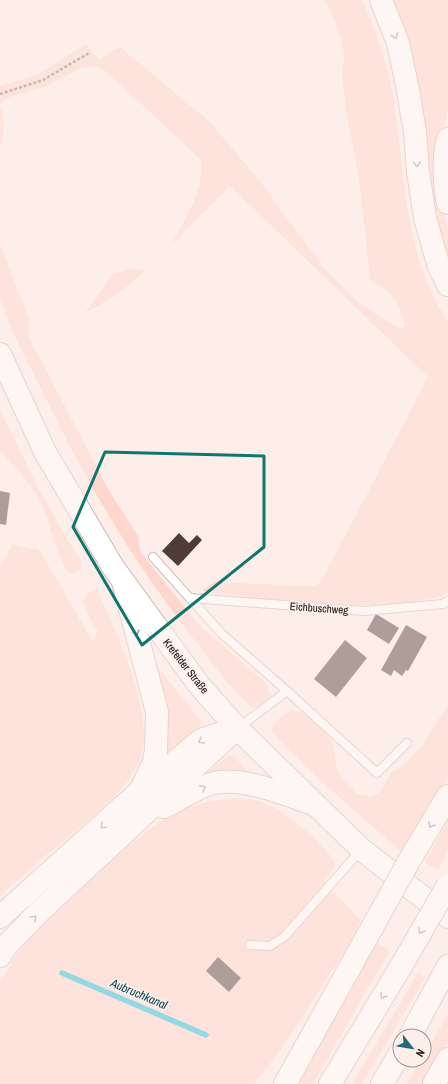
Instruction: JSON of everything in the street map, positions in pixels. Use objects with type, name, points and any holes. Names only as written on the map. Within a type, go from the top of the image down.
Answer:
[{"type":"main road","points":[[381,0],[398,43],[407,85],[415,132],[418,172],[425,218],[439,267],[448,285]]},
{"type":"main road","points":[[448,139],[445,151],[445,189],[448,203]]},
{"type":"main road","name":"Krefelder Straße","points":[[0,354],[45,452],[123,582],[199,685],[238,728],[361,850],[448,917]]},
{"type":"main road","points":[[123,582],[157,712],[158,738],[154,762],[139,792]]},
{"type":"main road","points":[[0,918],[139,792],[201,740],[238,728]]},
{"type":"main road","points":[[0,956],[6,946],[39,912],[238,728]]},
{"type":"main road","points":[[132,826],[175,801],[214,782],[238,783],[264,787],[313,804]]},
{"type":"main road","points":[[285,1084],[366,938],[448,796]]},
{"type":"main road","points":[[330,1084],[448,885]]},
{"type":"main road","points":[[415,1028],[443,987],[448,966]]},
{"type":"main road","points":[[272,1084],[328,1006]]},
{"type":"main road","points":[[434,1084],[448,1059]]},
{"type":"main road","points":[[382,1084],[392,1067]]},
{"type":"lane","points":[[153,557],[222,633],[378,773],[407,743]]},
{"type":"lane","name":"Eichbuschweg","points":[[190,598],[364,611],[420,607],[443,604],[448,601]]},
{"type":"lane","points":[[238,728],[287,691]]},
{"type":"lane","points":[[250,945],[270,946],[285,936],[361,850]]},
{"type":"path","points":[[0,94],[42,80],[90,53]]},
{"type":"highlighted area","points":[[105,452],[264,456],[264,547],[142,645],[73,527]]},
{"type":"shaded area","points":[[325,0],[362,0],[373,26],[393,94],[406,199],[415,244],[429,287],[448,322],[448,590],[442,597],[398,604],[360,605],[258,599],[202,591],[215,582],[314,586],[321,582],[428,377],[230,186],[170,246],[187,215],[197,192],[201,170],[200,159],[106,71],[94,66],[81,68],[46,86],[7,98],[0,105],[0,86],[39,74],[86,44],[99,60],[113,50],[121,48],[209,121],[259,180],[324,268],[360,304],[396,326],[403,328],[405,324],[399,306],[388,292],[370,278],[359,179],[346,111],[342,75],[344,57],[342,42],[335,21]]},
{"type":"shaded area","points":[[388,0],[448,0],[448,110],[439,149],[442,207],[448,227],[448,267]]},
{"type":"shaded area","points":[[0,106],[4,117],[4,132],[0,148]]},
{"type":"shaded area","points":[[0,244],[29,319],[29,337],[107,487],[138,536],[140,551],[197,623],[266,683],[271,696],[265,704],[253,708],[236,692],[213,665],[170,608],[130,550],[93,489],[19,346],[8,321],[0,295]]},
{"type":"shaded area","points":[[134,268],[145,270],[116,294],[85,313],[113,274]]},
{"type":"shaded area","points":[[0,410],[39,490],[81,562],[81,570],[70,574],[65,567],[38,498],[24,477],[0,452]]},
{"type":"shaded area","points":[[12,544],[31,549],[36,548],[40,551],[93,642],[98,631],[89,617],[83,602],[87,593],[97,589],[132,673],[139,697],[143,720],[144,741],[140,759],[134,771],[115,796],[0,896],[0,568]]},
{"type":"shaded area","points":[[155,664],[201,721],[199,729],[168,756],[164,754]]},
{"type":"shaded area","points":[[448,704],[448,776],[405,849],[399,850],[330,789],[271,732],[279,718],[293,710],[314,717],[333,742],[337,769],[344,781],[358,794],[371,797],[379,793],[392,772],[405,764],[421,747]]},
{"type":"shaded area","points":[[228,755],[233,755],[249,773],[206,774]]},
{"type":"shaded area","points":[[234,798],[256,800],[269,805],[290,818],[320,844],[335,861],[334,868],[324,882],[361,920],[349,945],[299,1022],[282,1048],[254,1084],[0,1084],[0,982],[16,955],[32,935],[126,847],[159,822],[184,808],[210,801]]},
{"type":"shaded area","points":[[448,820],[448,852],[438,870],[425,862]]},
{"type":"shaded area","points":[[377,943],[390,950],[313,1084],[296,1084]]},
{"type":"shaded area","points":[[418,973],[425,978],[395,1028],[392,1028],[392,1034],[362,1084],[352,1084]]},
{"type":"shaded area","points":[[448,1014],[448,1042],[423,1084],[407,1084],[416,1068],[432,1068],[432,1041]]},
{"type":"building","points":[[0,491],[10,493],[6,525],[0,524]]},
{"type":"building","points":[[179,533],[189,543],[197,535],[202,540],[178,566],[162,551]]},
{"type":"building","points":[[376,614],[399,628],[389,644],[367,630]]},
{"type":"building","points":[[406,625],[427,637],[408,671],[406,670],[402,676],[394,670],[391,676],[381,670]]},
{"type":"building","points":[[345,640],[367,658],[336,697],[314,679]]},
{"type":"building","points":[[218,957],[241,978],[229,992],[206,971]]},
{"type":"waterway","name":"Aubruchkanal","points":[[62,973],[206,1035]]}]
